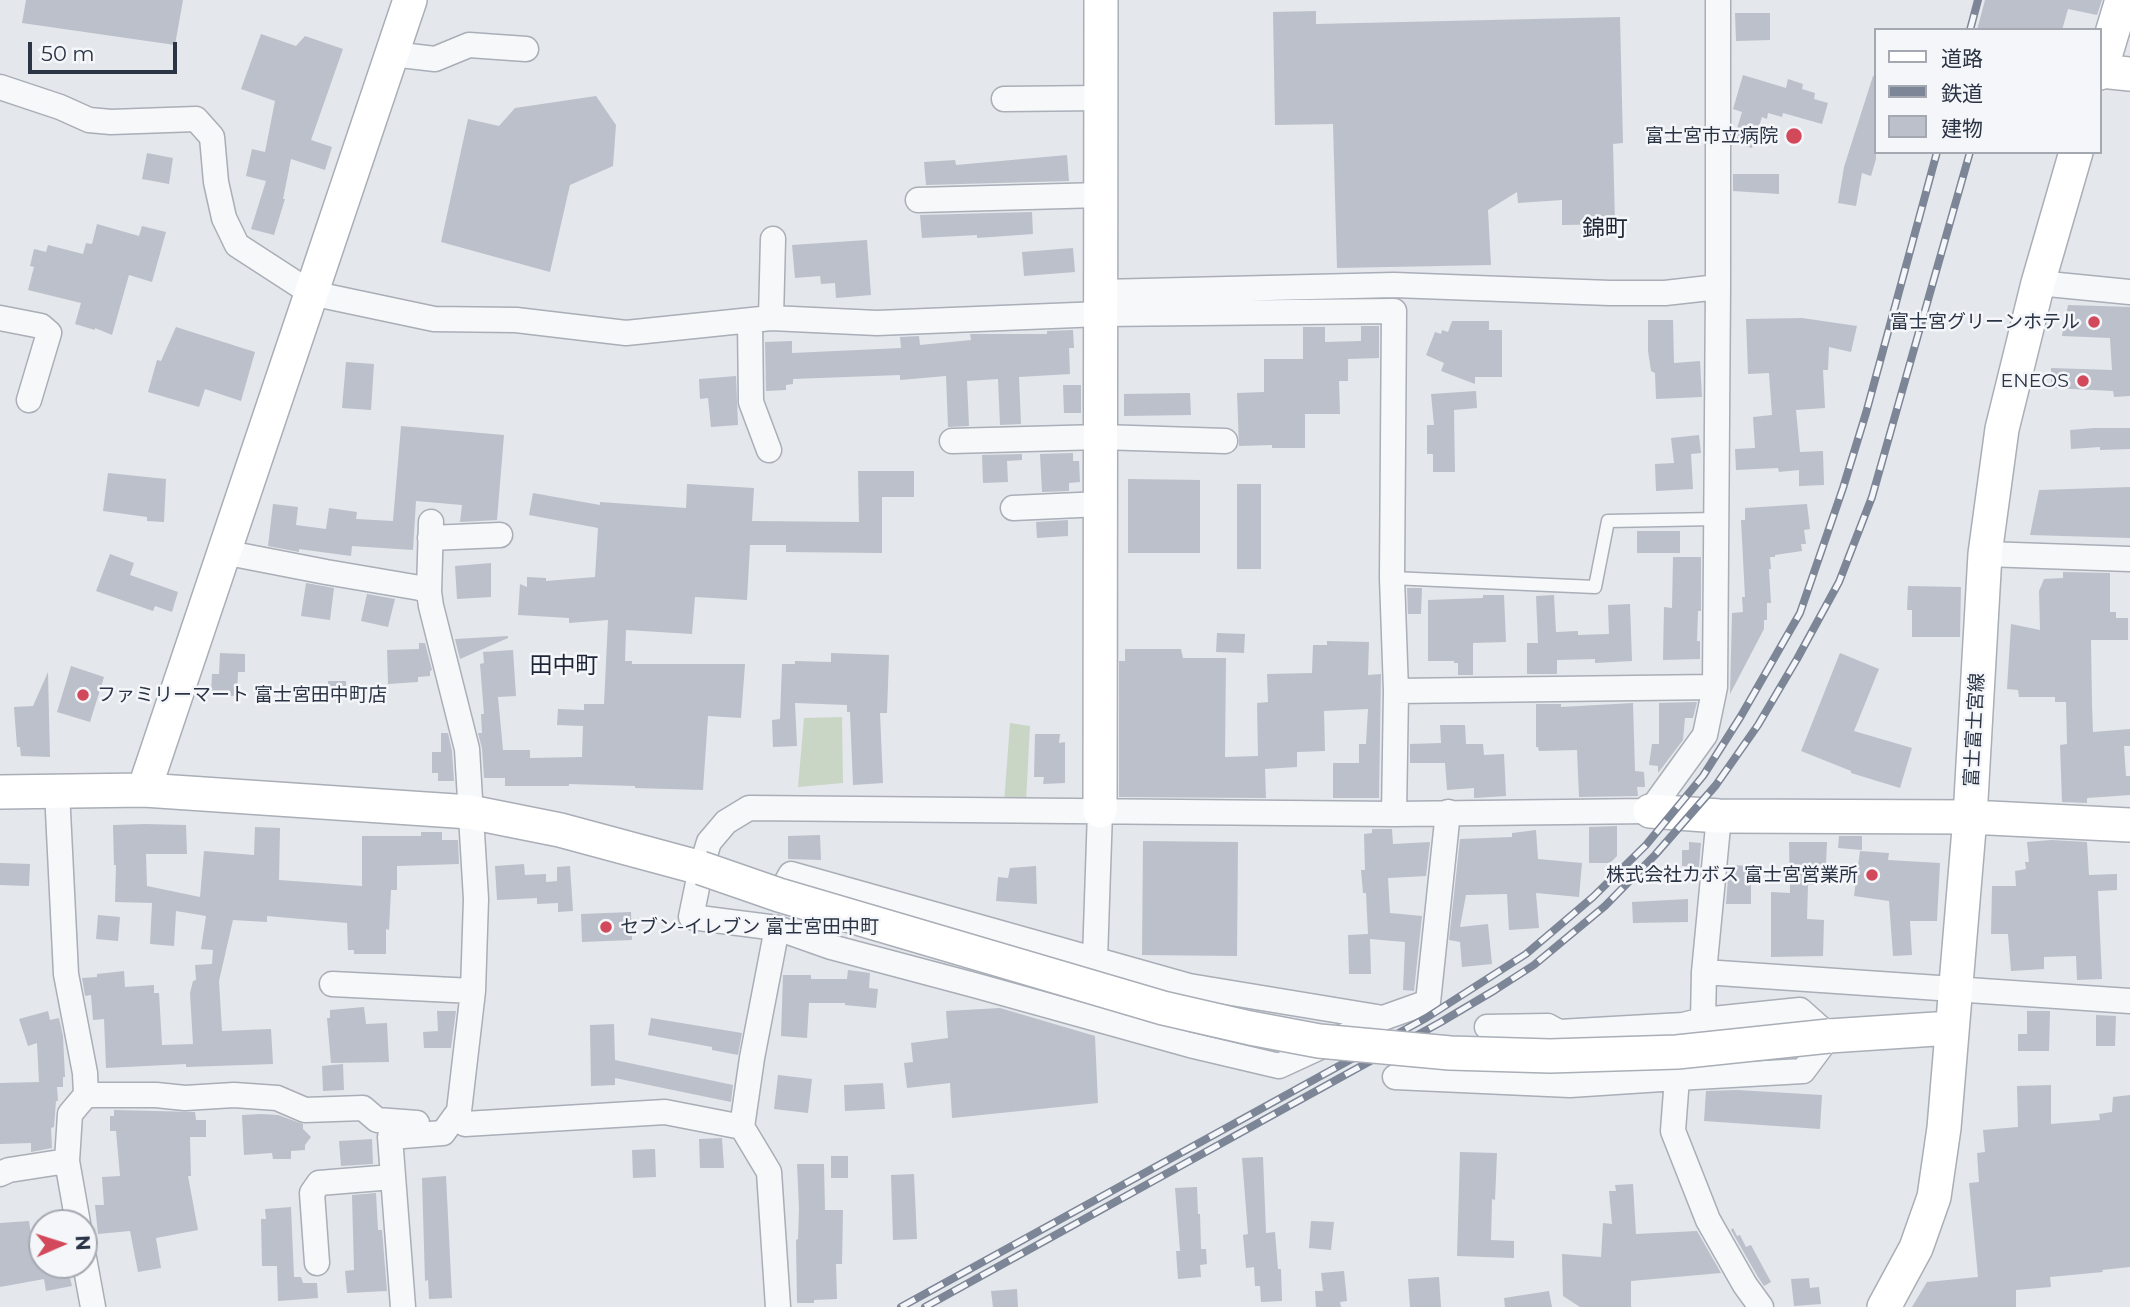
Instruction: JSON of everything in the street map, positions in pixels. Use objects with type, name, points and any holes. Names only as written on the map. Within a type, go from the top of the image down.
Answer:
[{"type":"street","points":[[144,790],[410,0]]},
{"type":"street","points":[[1095,959],[1100,811],[1101,0]]},
{"type":"street","points":[[1650,811],[1705,735],[1714,687],[1718,0]]},
{"type":"street","points":[[2102,65],[2122,0]]},
{"type":"street","points":[[392,54],[435,60],[469,45],[526,49]]},
{"type":"street","points":[[2102,72],[2130,74]]},
{"type":"street","points":[[0,87],[60,107],[89,120],[196,120],[212,137],[216,181],[224,218],[237,245],[311,293],[434,319],[516,320],[626,333],[760,319],[877,323],[1101,303],[1394,285],[1665,293],[1718,287]]},
{"type":"street","points":[[1004,99],[1101,98]]},
{"type":"street","name":"富士富士宮線","points":[[1885,1307],[1916,1248],[1934,1197],[1944,1128],[1970,817],[1985,554],[2002,429],[2038,283],[2076,154]]},
{"type":"street","points":[[918,200],[1101,195]]},
{"type":"street","points":[[769,450],[751,402],[760,319],[773,239]]},
{"type":"street","points":[[2038,283],[2130,292]]},
{"type":"street","points":[[1101,303],[1394,311],[1394,814]]},
{"type":"street","points":[[0,318],[41,326],[49,333],[29,400]]},
{"type":"street","points":[[953,441],[1101,437],[1225,442]]},
{"type":"street","points":[[1013,508],[1101,504]]},
{"type":"street","points":[[403,1307],[390,1137],[443,1133],[459,1111],[473,991],[476,899],[467,749],[431,606],[430,530],[500,535]]},
{"type":"street","points":[[223,552],[420,587],[429,592]]},
{"type":"street","points":[[1985,554],[2130,559]]},
{"type":"street","points":[[1396,691],[1714,687]]},
{"type":"street","points":[[0,792],[144,790],[470,811],[560,830],[701,868],[779,895],[1163,1008],[1318,1041],[1450,1054],[1550,1056],[1676,1052],[1829,1036],[1951,1028]]},
{"type":"street","points":[[57,791],[66,974],[85,1073],[86,1095],[71,1114],[67,1161],[76,1209]]},
{"type":"street","points":[[1448,812],[1428,1002],[1383,1018],[1279,1066],[1190,1045],[831,947],[778,928],[691,917],[709,842],[726,822],[749,808],[1394,814],[1448,812],[1650,811],[1719,816],[1970,817],[2130,825]]},
{"type":"street","points":[[1703,1020],[1704,972],[1719,816]]},
{"type":"street","points":[[779,895],[792,874],[1189,986],[1383,1018]]},
{"type":"street","points":[[778,928],[752,1058],[742,1127],[769,1172],[778,1307]]},
{"type":"street","points":[[1704,972],[2130,1001]]},
{"type":"street","points":[[332,984],[473,991]]},
{"type":"street","points":[[1487,1027],[1548,1026],[1559,1032],[1683,1025],[1703,1020],[1800,1010],[1829,1036]]},
{"type":"street","points":[[1395,1077],[1570,1085],[1803,1071],[1829,1036]]},
{"type":"street","points":[[1677,1078],[1673,1131],[1708,1220],[1745,1285],[1761,1307]]},
{"type":"street","points":[[86,1095],[156,1095],[185,1098],[234,1095],[277,1098],[305,1110],[363,1108],[377,1120],[436,1124]]},
{"type":"street","points":[[465,1124],[665,1112],[742,1127]]},
{"type":"street","points":[[0,1174],[9,1170],[67,1161]]},
{"type":"street","points":[[317,1263],[312,1193],[319,1183],[393,1177]]},
{"type":"street","points":[[88,1279],[93,1307]]},
{"type":"lane","points":[[1392,578],[1595,587],[1608,522],[1716,519]]},
{"type":"green space","points":[[842,717],[843,783],[798,787],[804,718]]},
{"type":"green space","points":[[1010,723],[1030,726],[1026,801],[1004,803]]},
{"type":"building","points":[[26,0],[183,0],[175,45],[22,23]]},
{"type":"building","points":[[1985,0],[2102,0],[2097,15],[2068,9],[2063,28],[1978,28]]},
{"type":"building","points":[[1316,11],[1316,24],[1620,17],[1623,143],[1613,144],[1615,224],[1562,225],[1562,200],[1518,203],[1517,192],[1488,210],[1491,265],[1337,268],[1333,124],[1275,125],[1273,12]]},
{"type":"building","points":[[1735,13],[1770,13],[1770,40],[1736,41]]},
{"type":"building","points":[[261,34],[296,46],[305,36],[343,49],[311,140],[332,147],[325,170],[291,159],[285,199],[274,235],[251,229],[266,181],[246,176],[252,149],[265,152],[275,101],[241,89]]},
{"type":"building","points":[[1743,75],[1786,88],[1788,79],[1803,84],[1802,89],[1815,93],[1814,99],[1828,103],[1822,124],[1783,113],[1782,117],[1768,113],[1767,119],[1762,117],[1752,148],[1733,142],[1742,112],[1733,109]]},
{"type":"building","points":[[1873,76],[1876,159],[1871,176],[1862,173],[1856,206],[1838,203],[1844,167]]},
{"type":"building","points":[[596,96],[616,125],[613,166],[570,185],[550,272],[441,242],[468,119],[499,126],[515,108]]},
{"type":"building","points":[[147,153],[173,158],[169,184],[142,179]]},
{"type":"building","points":[[1067,155],[1069,181],[926,185],[924,162],[955,160],[956,165]]},
{"type":"building","points":[[1733,174],[1779,174],[1779,194],[1733,191]]},
{"type":"building","points":[[1032,212],[1033,234],[922,238],[920,215]]},
{"type":"building","points":[[97,224],[139,236],[142,226],[166,232],[152,282],[129,275],[112,335],[75,324],[81,303],[28,290],[34,267],[30,266],[34,249],[46,252],[48,245],[83,254],[86,243],[92,244]]},
{"type":"building","points":[[867,240],[871,295],[836,298],[835,283],[821,284],[820,276],[795,278],[792,245]]},
{"type":"building","points":[[1073,248],[1075,272],[1024,276],[1022,252]]},
{"type":"building","points":[[2068,305],[2130,307],[2130,396],[2114,397],[2113,391],[2051,388],[2051,368],[2112,370],[2110,338],[2062,336]]},
{"type":"building","points":[[1802,318],[1857,326],[1851,352],[1829,347],[1828,370],[1823,370],[1825,408],[1796,410],[1800,452],[1823,451],[1824,485],[1799,486],[1799,470],[1736,470],[1735,449],[1755,448],[1753,417],[1772,415],[1769,373],[1748,374],[1746,319]]},
{"type":"building","points":[[1648,320],[1673,320],[1674,363],[1700,361],[1702,397],[1656,399],[1655,373],[1651,371],[1648,351]]},
{"type":"building","points":[[1452,321],[1489,321],[1489,330],[1502,330],[1502,377],[1475,377],[1475,384],[1441,371],[1444,363],[1426,355],[1435,332],[1448,332]]},
{"type":"building","points":[[1361,326],[1379,326],[1379,358],[1348,359],[1348,381],[1339,381],[1340,414],[1305,414],[1305,448],[1239,446],[1237,393],[1264,392],[1264,359],[1303,359],[1303,327],[1325,327],[1325,342],[1361,341]]},
{"type":"building","points":[[176,327],[255,352],[241,401],[205,389],[199,407],[148,392],[157,360],[161,361]]},
{"type":"building","points":[[1073,330],[1074,348],[1069,348],[1070,374],[1019,377],[1021,424],[1000,425],[998,379],[967,381],[969,426],[948,427],[946,376],[900,380],[900,375],[793,379],[793,384],[786,385],[786,390],[766,391],[765,342],[792,341],[792,353],[901,348],[900,337],[919,336],[920,345],[971,340],[970,334],[1047,334],[1047,331]]},
{"type":"building","points":[[346,362],[374,364],[371,410],[342,408]]},
{"type":"building","points":[[736,376],[738,425],[711,427],[708,398],[700,399],[699,379]]},
{"type":"building","points":[[1063,385],[1081,385],[1081,413],[1064,413]]},
{"type":"building","points":[[1476,391],[1477,408],[1454,410],[1455,472],[1433,472],[1433,454],[1427,454],[1427,425],[1434,425],[1431,394]]},
{"type":"building","points":[[1190,393],[1191,415],[1124,416],[1124,394]]},
{"type":"building","points":[[401,426],[504,435],[497,520],[460,522],[462,505],[416,501],[413,550],[352,546],[351,556],[299,549],[299,552],[268,546],[273,504],[298,507],[296,525],[326,529],[329,508],[357,512],[356,519],[393,521]]},
{"type":"building","points":[[2130,428],[2130,449],[2071,449],[2070,430]]},
{"type":"building","points":[[1699,435],[1701,453],[1691,454],[1693,489],[1656,491],[1655,464],[1674,463],[1671,438]]},
{"type":"building","points":[[1073,453],[1073,461],[1079,461],[1080,482],[1069,483],[1069,491],[1042,492],[1040,454]]},
{"type":"building","points":[[1022,454],[1022,460],[1007,461],[1008,482],[983,483],[982,455]]},
{"type":"building","points":[[858,471],[914,471],[914,497],[882,497],[882,553],[786,552],[786,545],[750,545],[747,600],[695,597],[692,634],[626,630],[625,661],[632,661],[632,664],[745,664],[741,718],[708,716],[703,790],[569,784],[505,786],[505,778],[484,778],[478,733],[482,733],[481,714],[484,714],[480,664],[484,663],[483,652],[513,650],[516,696],[498,697],[503,750],[530,750],[530,758],[582,757],[583,726],[557,725],[558,709],[584,710],[584,704],[604,704],[608,620],[569,623],[569,618],[518,615],[520,584],[527,587],[527,577],[546,578],[546,581],[595,577],[598,528],[529,515],[533,493],[600,505],[600,502],[686,508],[687,484],[754,488],[752,521],[859,522]]},
{"type":"building","points":[[108,473],[166,479],[164,522],[103,511]]},
{"type":"building","points":[[1128,479],[1200,480],[1200,553],[1128,553]]},
{"type":"building","points":[[1237,484],[1261,484],[1261,569],[1237,569]]},
{"type":"building","points":[[2130,487],[2130,538],[2030,535],[2039,490]]},
{"type":"building","points":[[1807,504],[1810,529],[1804,530],[1806,544],[1801,544],[1802,551],[1770,557],[1771,603],[1767,603],[1767,620],[1764,620],[1764,629],[1730,694],[1732,613],[1743,612],[1742,597],[1745,597],[1741,520],[1745,520],[1745,508]]},
{"type":"building","points":[[1068,520],[1068,536],[1037,538],[1036,522]]},
{"type":"building","points":[[1637,531],[1680,531],[1680,553],[1637,553]]},
{"type":"building","points":[[110,554],[134,563],[130,575],[178,592],[172,612],[155,606],[153,611],[96,591]]},
{"type":"building","points":[[1673,557],[1701,557],[1701,611],[1698,611],[1697,641],[1700,641],[1700,659],[1663,660],[1664,607],[1672,608]]},
{"type":"building","points":[[491,563],[491,597],[457,599],[455,566]]},
{"type":"building","points":[[2063,572],[2110,573],[2110,612],[2116,612],[2116,618],[2128,618],[2128,640],[2091,640],[2093,732],[2130,729],[2130,746],[2124,746],[2126,776],[2130,776],[2130,795],[2087,798],[2087,803],[2062,802],[2060,745],[2067,744],[2066,702],[2055,702],[2055,697],[2019,697],[2018,690],[2007,689],[2011,624],[2040,630],[2039,591],[2044,579],[2063,578]]},
{"type":"building","points":[[306,583],[334,588],[330,620],[301,616]]},
{"type":"building","points":[[1908,586],[1961,587],[1960,637],[1912,637],[1912,610],[1907,610]]},
{"type":"building","points":[[1407,588],[1422,588],[1421,614],[1408,614]]},
{"type":"building","points":[[367,594],[395,599],[388,627],[361,621]]},
{"type":"building","points":[[1483,595],[1504,595],[1506,642],[1473,643],[1473,675],[1458,675],[1458,663],[1454,661],[1428,661],[1428,600],[1483,598]]},
{"type":"building","points":[[1554,595],[1556,632],[1578,631],[1578,635],[1609,634],[1608,605],[1630,604],[1632,661],[1595,663],[1595,659],[1557,660],[1557,674],[1527,674],[1527,643],[1538,643],[1536,596]]},
{"type":"building","points":[[1217,633],[1245,634],[1244,653],[1216,652]]},
{"type":"building","points":[[508,638],[460,659],[455,639]]},
{"type":"building","points":[[1327,641],[1369,642],[1368,675],[1381,674],[1379,798],[1333,798],[1333,763],[1359,763],[1359,744],[1366,744],[1368,709],[1324,711],[1325,751],[1297,752],[1297,767],[1265,769],[1266,798],[1119,797],[1119,661],[1125,661],[1125,649],[1181,649],[1183,658],[1226,658],[1225,757],[1258,756],[1257,703],[1268,702],[1267,674],[1312,673],[1313,645],[1327,645]]},
{"type":"building","points":[[419,643],[425,643],[432,670],[430,676],[418,677],[418,682],[388,684],[387,650],[419,649]]},
{"type":"building","points":[[220,653],[245,654],[245,672],[238,672],[237,696],[211,695],[212,674],[219,674]]},
{"type":"building","points":[[831,653],[889,655],[887,713],[880,713],[883,783],[853,785],[850,712],[847,712],[847,705],[795,703],[797,746],[773,747],[772,720],[780,719],[782,664],[795,664],[795,661],[831,662]]},
{"type":"building","points":[[1840,653],[1879,669],[1854,731],[1912,748],[1900,788],[1851,773],[1801,751]]},
{"type":"building","points":[[71,666],[104,677],[90,722],[57,712]]},
{"type":"building","points":[[48,672],[50,757],[21,756],[20,747],[17,747],[14,707],[33,706]]},
{"type":"building","points":[[328,681],[346,681],[346,697],[328,697]]},
{"type":"building","points":[[1697,702],[1693,718],[1685,718],[1683,740],[1658,773],[1658,766],[1649,765],[1652,744],[1659,744],[1659,703]]},
{"type":"building","points":[[1633,703],[1635,771],[1644,772],[1645,787],[1637,787],[1638,796],[1579,797],[1577,750],[1539,751],[1536,747],[1536,704],[1561,704],[1561,707]]},
{"type":"building","points":[[1440,725],[1465,725],[1466,744],[1483,744],[1484,755],[1504,754],[1506,796],[1474,798],[1474,788],[1447,790],[1445,763],[1410,763],[1410,744],[1441,743]]},
{"type":"building","points":[[441,733],[448,733],[454,781],[438,781],[438,773],[432,773],[432,752],[441,752]]},
{"type":"building","points":[[1035,734],[1060,734],[1059,743],[1065,742],[1065,783],[1043,784],[1044,777],[1034,777]]},
{"type":"building","points":[[113,825],[186,825],[187,854],[146,854],[147,886],[200,897],[204,851],[254,855],[255,827],[280,828],[279,880],[362,886],[362,836],[421,836],[421,832],[442,832],[442,840],[458,840],[459,864],[397,866],[397,890],[391,890],[389,930],[386,929],[386,954],[354,954],[354,950],[348,950],[347,923],[267,916],[267,922],[233,920],[219,981],[222,1031],[271,1029],[273,1064],[106,1068],[104,1019],[93,1020],[91,995],[85,996],[82,978],[124,971],[125,987],[154,985],[154,993],[159,993],[162,1045],[193,1044],[190,993],[193,981],[196,980],[195,965],[212,964],[213,950],[201,949],[206,916],[176,911],[174,946],[150,944],[152,903],[115,902]]},
{"type":"building","points":[[1617,826],[1617,856],[1610,863],[1589,863],[1589,827]]},
{"type":"building","points":[[1372,829],[1392,829],[1393,844],[1430,842],[1426,876],[1388,878],[1390,913],[1422,916],[1414,991],[1403,990],[1405,942],[1370,939],[1371,974],[1349,974],[1348,935],[1368,934],[1366,893],[1363,893],[1361,870],[1365,870],[1364,834],[1372,833]]},
{"type":"building","points":[[1536,830],[1538,859],[1582,863],[1579,897],[1536,893],[1539,928],[1509,930],[1507,894],[1466,895],[1460,927],[1488,924],[1492,964],[1462,967],[1460,942],[1449,940],[1460,839],[1512,837],[1512,833]]},
{"type":"building","points":[[820,835],[821,860],[788,859],[788,836]]},
{"type":"building","points":[[1839,836],[1862,836],[1862,850],[1838,848]]},
{"type":"building","points":[[1143,841],[1238,842],[1237,956],[1142,955]]},
{"type":"building","points":[[1689,842],[1701,843],[1699,867],[1682,866],[1682,850],[1689,850]]},
{"type":"building","points":[[1789,842],[1827,842],[1825,885],[1808,885],[1807,919],[1824,920],[1823,956],[1771,957],[1771,892],[1790,893]]},
{"type":"building","points":[[2027,842],[2087,842],[2089,875],[2117,874],[2117,890],[2098,891],[2102,979],[2077,980],[2076,956],[2044,957],[2044,969],[2011,971],[2008,934],[1991,934],[1992,886],[2016,886],[2015,871],[2026,869],[2025,862],[2029,862]]},
{"type":"building","points":[[1860,851],[1889,853],[1888,860],[1940,863],[1937,921],[1910,921],[1912,955],[1893,956],[1889,901],[1854,896]]},
{"type":"building","points":[[0,863],[30,864],[29,886],[0,885]]},
{"type":"building","points":[[524,864],[525,875],[546,874],[546,882],[557,881],[557,867],[570,866],[573,911],[558,912],[558,903],[537,904],[537,898],[497,900],[495,866]]},
{"type":"building","points":[[1729,865],[1751,866],[1751,904],[1726,904]]},
{"type":"building","points":[[1036,866],[1037,904],[996,901],[998,877],[1008,878],[1010,868]]},
{"type":"building","points":[[1688,899],[1688,922],[1633,923],[1632,902]]},
{"type":"building","points":[[631,912],[632,940],[582,942],[581,914]]},
{"type":"building","points":[[98,915],[120,917],[118,941],[96,939]]},
{"type":"building","points":[[848,970],[870,973],[869,988],[878,989],[876,1008],[845,1003],[809,1003],[807,1038],[781,1036],[783,975],[811,975],[811,979],[847,979]]},
{"type":"building","points":[[364,1007],[366,1024],[387,1023],[389,1062],[331,1063],[327,1018],[330,1018],[330,1010]]},
{"type":"building","points":[[1000,1008],[1095,1036],[1098,1103],[952,1118],[950,1083],[907,1088],[904,1063],[913,1062],[911,1043],[948,1038],[946,1011]]},
{"type":"building","points":[[48,1011],[50,1020],[59,1018],[63,1036],[65,1077],[63,1087],[57,1087],[58,1101],[54,1127],[51,1128],[52,1148],[31,1152],[31,1143],[0,1144],[0,1083],[39,1082],[37,1043],[28,1046],[19,1019]]},
{"type":"building","points":[[437,1011],[456,1011],[451,1048],[424,1048],[423,1032],[438,1031]]},
{"type":"building","points":[[2027,1011],[2050,1011],[2049,1051],[2018,1051],[2018,1034],[2027,1034]]},
{"type":"building","points":[[2096,1015],[2116,1016],[2115,1046],[2096,1046]]},
{"type":"building","points":[[651,1018],[742,1033],[738,1055],[712,1050],[712,1047],[648,1035]]},
{"type":"building","points":[[614,1024],[615,1060],[733,1085],[731,1102],[615,1078],[615,1085],[591,1086],[590,1025]]},
{"type":"building","points":[[343,1064],[344,1090],[323,1091],[322,1066]]},
{"type":"building","points":[[778,1075],[812,1079],[808,1113],[774,1109]]},
{"type":"building","points":[[883,1083],[885,1109],[845,1111],[844,1085]]},
{"type":"building","points":[[2051,1085],[2051,1124],[2100,1120],[2099,1114],[2112,1112],[2113,1097],[2130,1095],[2130,1267],[2050,1277],[2051,1287],[2016,1290],[2016,1307],[1912,1307],[1927,1282],[1978,1277],[1969,1183],[1979,1182],[1977,1153],[1985,1152],[1983,1130],[2018,1127],[2017,1086]]},
{"type":"building","points":[[1706,1091],[1822,1095],[1820,1129],[1704,1121]]},
{"type":"building","points":[[114,1110],[195,1112],[196,1120],[206,1120],[206,1137],[190,1137],[191,1176],[188,1176],[198,1230],[156,1238],[161,1268],[138,1272],[130,1231],[98,1234],[98,1209],[95,1205],[104,1205],[102,1177],[120,1176],[116,1131],[110,1131],[110,1116],[114,1116]]},
{"type":"building","points":[[242,1115],[278,1115],[303,1124],[303,1129],[311,1137],[305,1150],[291,1151],[291,1159],[273,1159],[272,1153],[244,1155]]},
{"type":"building","points":[[722,1138],[724,1168],[700,1168],[699,1139]]},
{"type":"building","points":[[372,1139],[373,1164],[341,1166],[339,1141]]},
{"type":"building","points":[[655,1149],[656,1177],[633,1178],[632,1150]]},
{"type":"building","points":[[1460,1152],[1497,1153],[1491,1240],[1514,1241],[1514,1258],[1457,1256]]},
{"type":"building","points":[[831,1156],[848,1156],[848,1178],[831,1178]]},
{"type":"building","points":[[1263,1157],[1266,1233],[1275,1232],[1278,1269],[1281,1269],[1282,1301],[1261,1302],[1260,1286],[1255,1286],[1254,1267],[1246,1268],[1243,1235],[1248,1234],[1242,1158]]},
{"type":"building","points":[[797,1164],[824,1164],[825,1210],[843,1210],[842,1264],[836,1264],[837,1299],[797,1303]]},
{"type":"building","points":[[914,1174],[917,1239],[893,1240],[891,1175]]},
{"type":"building","points":[[446,1176],[452,1298],[429,1299],[428,1280],[425,1281],[422,1178]]},
{"type":"building","points":[[1633,1184],[1636,1234],[1697,1231],[1721,1273],[1631,1281],[1631,1307],[1580,1307],[1563,1296],[1562,1254],[1601,1257],[1603,1223],[1612,1224],[1609,1191],[1616,1191],[1615,1185]]},
{"type":"building","points":[[1197,1187],[1201,1249],[1206,1249],[1207,1264],[1200,1265],[1201,1277],[1178,1279],[1176,1251],[1180,1251],[1175,1188]]},
{"type":"building","points":[[376,1193],[378,1230],[382,1230],[387,1291],[347,1293],[345,1271],[354,1270],[352,1195]]},
{"type":"building","points":[[291,1207],[294,1277],[301,1277],[303,1283],[317,1283],[318,1298],[278,1301],[277,1266],[262,1266],[261,1219],[266,1219],[265,1209]]},
{"type":"building","points":[[28,1221],[28,1279],[44,1279],[0,1287],[0,1223]]},
{"type":"building","points":[[1311,1221],[1334,1222],[1331,1250],[1309,1248]]},
{"type":"building","points":[[1733,1228],[1746,1247],[1751,1245],[1771,1282],[1764,1286],[1731,1230]]},
{"type":"building","points":[[1344,1271],[1347,1301],[1340,1302],[1341,1307],[1316,1307],[1315,1291],[1323,1291],[1321,1273]]},
{"type":"building","points":[[1439,1277],[1441,1307],[1410,1307],[1408,1279]]},
{"type":"building","points":[[1809,1278],[1810,1288],[1819,1287],[1821,1304],[1794,1306],[1791,1279]]},
{"type":"building","points":[[44,1279],[70,1279],[72,1286],[46,1291]]},
{"type":"building","points":[[1017,1289],[1018,1307],[993,1307],[991,1291]]},
{"type":"building","points":[[1549,1291],[1552,1307],[1505,1307],[1504,1298]]},
{"type":"railway","points":[[1971,28],[1978,0]]},
{"type":"railway","points":[[901,1307],[1426,1018],[1526,954],[1593,897],[1646,845],[1703,776],[1800,613],[1866,413],[1936,154]]},
{"type":"railway","points":[[925,1307],[1495,990],[1534,965],[1605,906],[1655,855],[1716,785],[1758,725],[1839,582],[1872,497],[1969,154]]},
{"type":"place","name":"富士宮市立病院","points":[[1794,136]]},
{"type":"place","name":"富士宮グリーンホテル","points":[[2094,322]]},
{"type":"place","name":"ENEOS","points":[[2083,381]]},
{"type":"place","name":"ファミリーマート 富士宮田中町店","points":[[83,695]]},
{"type":"place","name":"株式会社カボス 富士宮営業所","points":[[1872,875]]},
{"type":"place","name":"セブン-イレブン 富士宮田中町","points":[[606,927]]},
{"type":"district","name":"錦町","points":[[1605,229]]},
{"type":"district","name":"田中町","points":[[564,666]]}]
